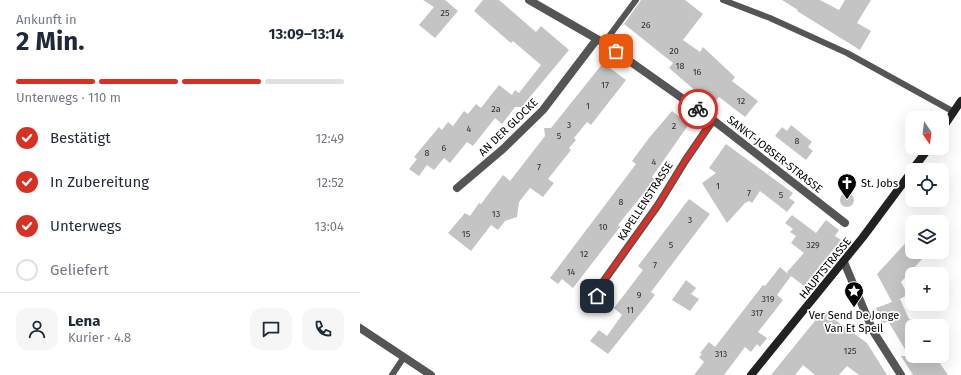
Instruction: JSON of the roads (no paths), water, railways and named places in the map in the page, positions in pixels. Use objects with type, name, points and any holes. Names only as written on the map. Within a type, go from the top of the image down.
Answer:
[{"type":"main road","points":[[949,119],[961,101]]},
{"type":"main road","name":"HAUPTSTRASSE","points":[[917,163],[924,155]]},
{"type":"main road","name":"HAUPTSTRASSE","points":[[751,375],[844,262],[905,179]]},
{"type":"street","name":"SANKT-JOBSER-STRASSE","points":[[529,0],[600,41],[713,120],[845,222]]},
{"type":"street","name":"AN DER GLOCKE","points":[[457,188],[504,149],[543,110],[600,41]]},
{"type":"street","name":"KAPELLENSTRASSE","points":[[597,296],[603,282],[658,205],[685,161],[713,120]]},
{"type":"street","points":[[844,262],[873,331],[901,375]]},
{"type":"street","points":[[360,328],[431,375]]},
{"type":"lane","points":[[600,41],[636,0]]},
{"type":"lane","points":[[723,0],[770,18],[847,53],[954,112]]},
{"type":"lane","points":[[392,375],[404,357]]},
{"type":"place","name":"St. Jobs","points":[[847,200]]},
{"type":"place","name":"Ver Send De Jonge Van Et Speil","points":[[854,308]]}]
